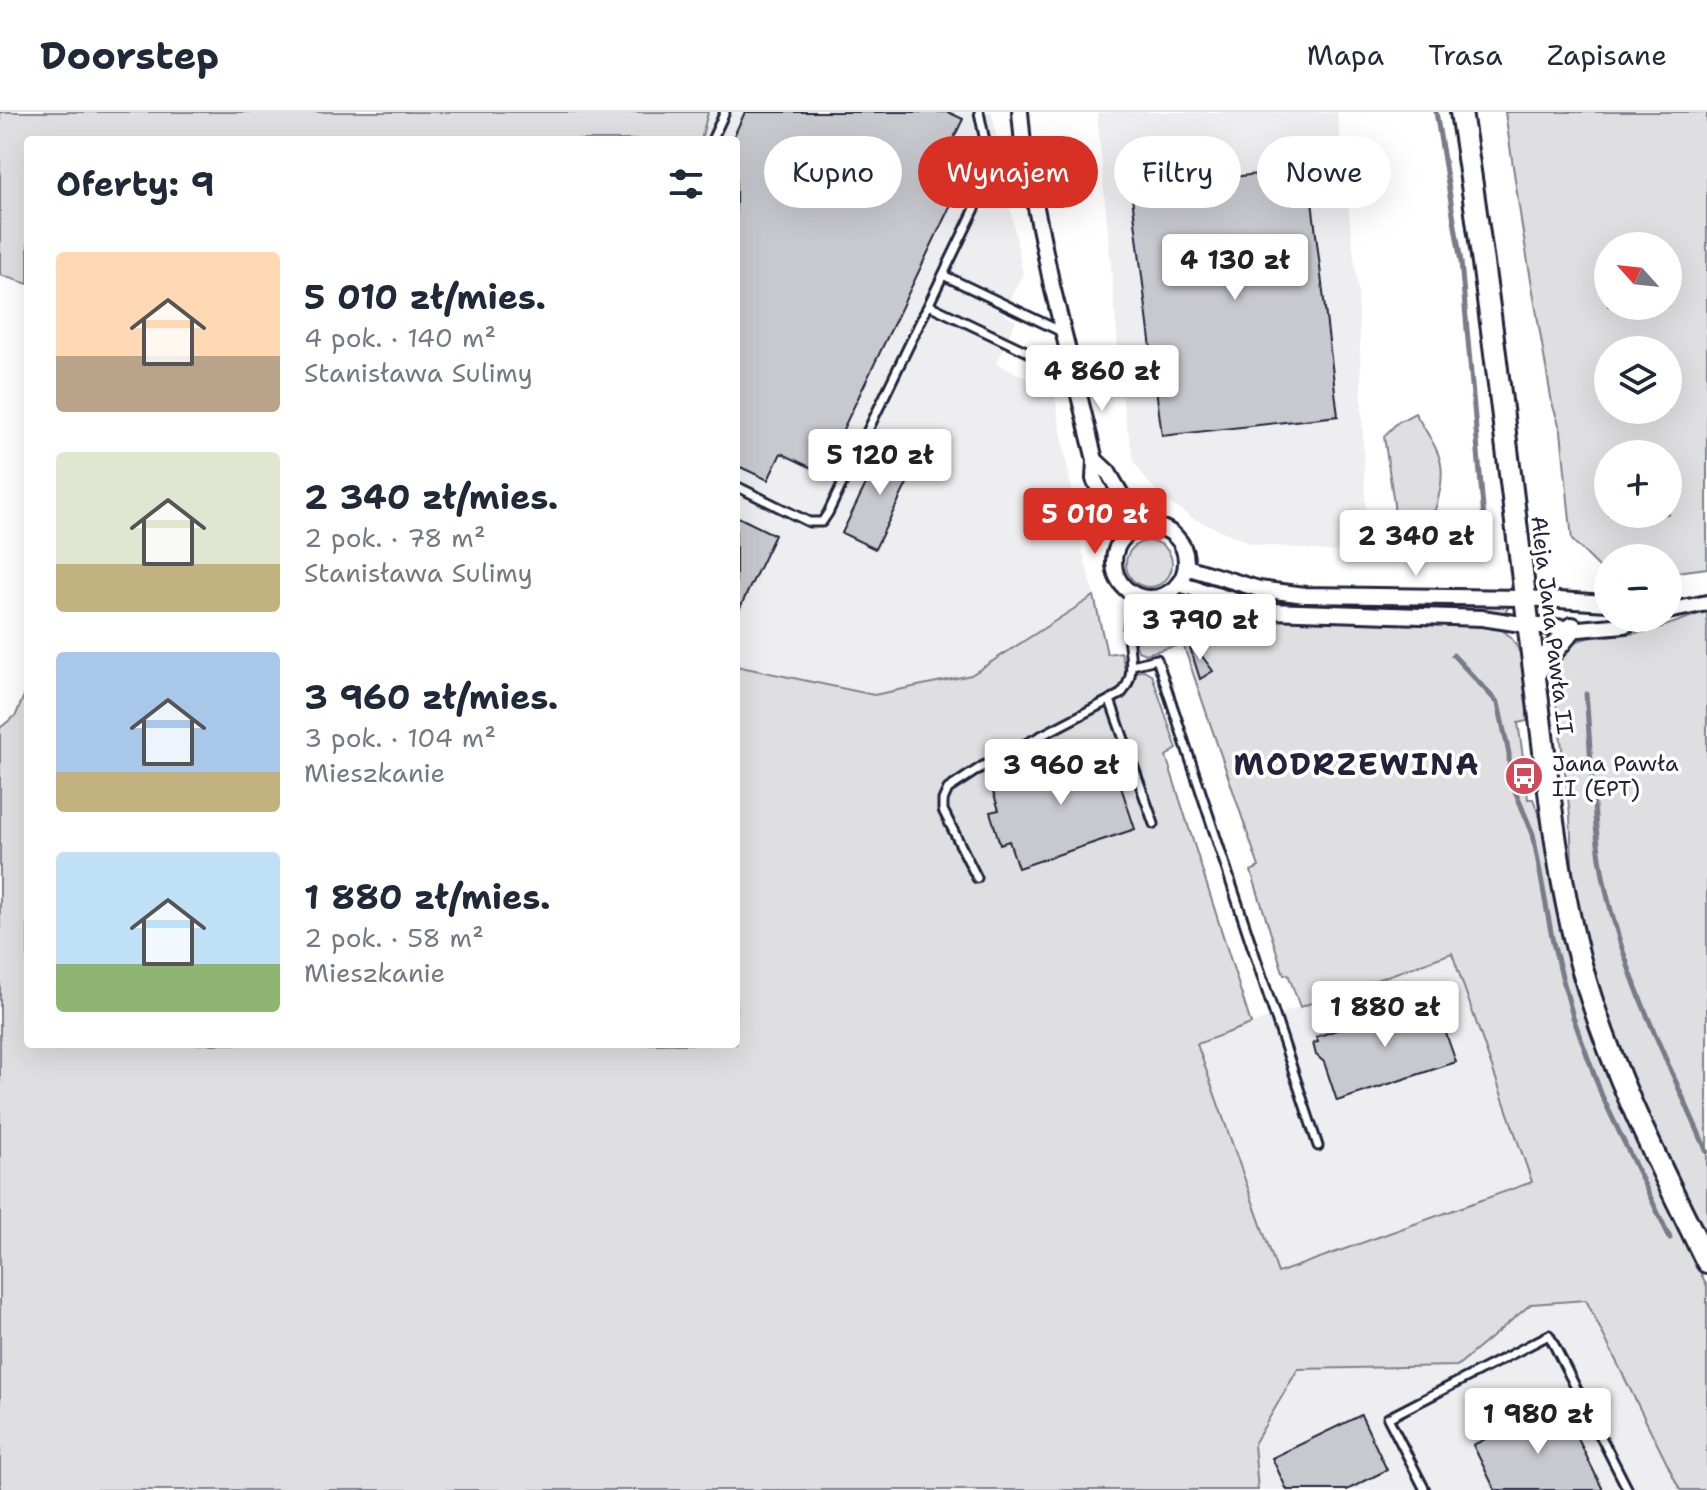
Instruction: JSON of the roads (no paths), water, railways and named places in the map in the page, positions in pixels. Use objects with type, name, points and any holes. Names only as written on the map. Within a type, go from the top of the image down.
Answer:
[{"type":"street","points":[[1020,112],[1023,136]]},
{"type":"street","name":"Aleja Jana Pawła II","points":[[1461,112],[1563,883],[1582,968],[1621,1083],[1707,1262]]},
{"type":"street","points":[[1036,208],[1095,460],[1094,479],[1122,538]]},
{"type":"street","points":[[1095,460],[1108,472],[1140,527]]},
{"type":"street","points":[[1140,527],[1164,529],[1181,544],[1186,567],[1179,584],[1159,598],[1135,596],[1124,589],[1116,577],[1113,564],[1115,550],[1122,538],[1140,527]]},
{"type":"street","points":[[1186,567],[1259,589],[1305,595],[1525,598],[1594,602]]},
{"type":"street","points":[[1179,584],[1269,611],[1482,618],[1528,625],[1594,627]]},
{"type":"street","points":[[1682,608],[1707,603]]},
{"type":"street","points":[[1535,672],[1572,628]]},
{"type":"lane","points":[[714,136],[725,112]]},
{"type":"lane","points":[[979,112],[984,136]]},
{"type":"lane","points":[[740,488],[809,522],[822,522],[975,208]]},
{"type":"lane","points":[[943,275],[1064,333]]},
{"type":"lane","points":[[929,305],[1073,376],[1142,366]]},
{"type":"lane","points":[[977,878],[943,810],[948,789],[983,766],[1121,694],[1129,685],[1132,665],[1128,633],[1135,596]]},
{"type":"lane","points":[[1132,665],[1157,659],[1318,1146]]},
{"type":"lane","points":[[1110,700],[1154,824]]},
{"type":"lane","points":[[1425,1490],[1388,1418],[1549,1335],[1628,1490]]},
{"type":"waterway","points":[[1402,543],[1470,543],[1484,519],[1461,262],[1436,112]]},
{"type":"waterway","points":[[1453,655],[1498,703],[1509,754],[1510,779],[1533,834],[1553,943],[1573,1017],[1602,1096],[1670,1238]]},
{"type":"waterway","points":[[1586,694],[1595,820],[1607,895],[1638,994],[1707,1152]]},
{"type":"place","name":"Jana Pawła II (EPT)","points":[[1524,776]]},
{"type":"district","name":"MODRZEWINA","points":[[1357,764]]}]
